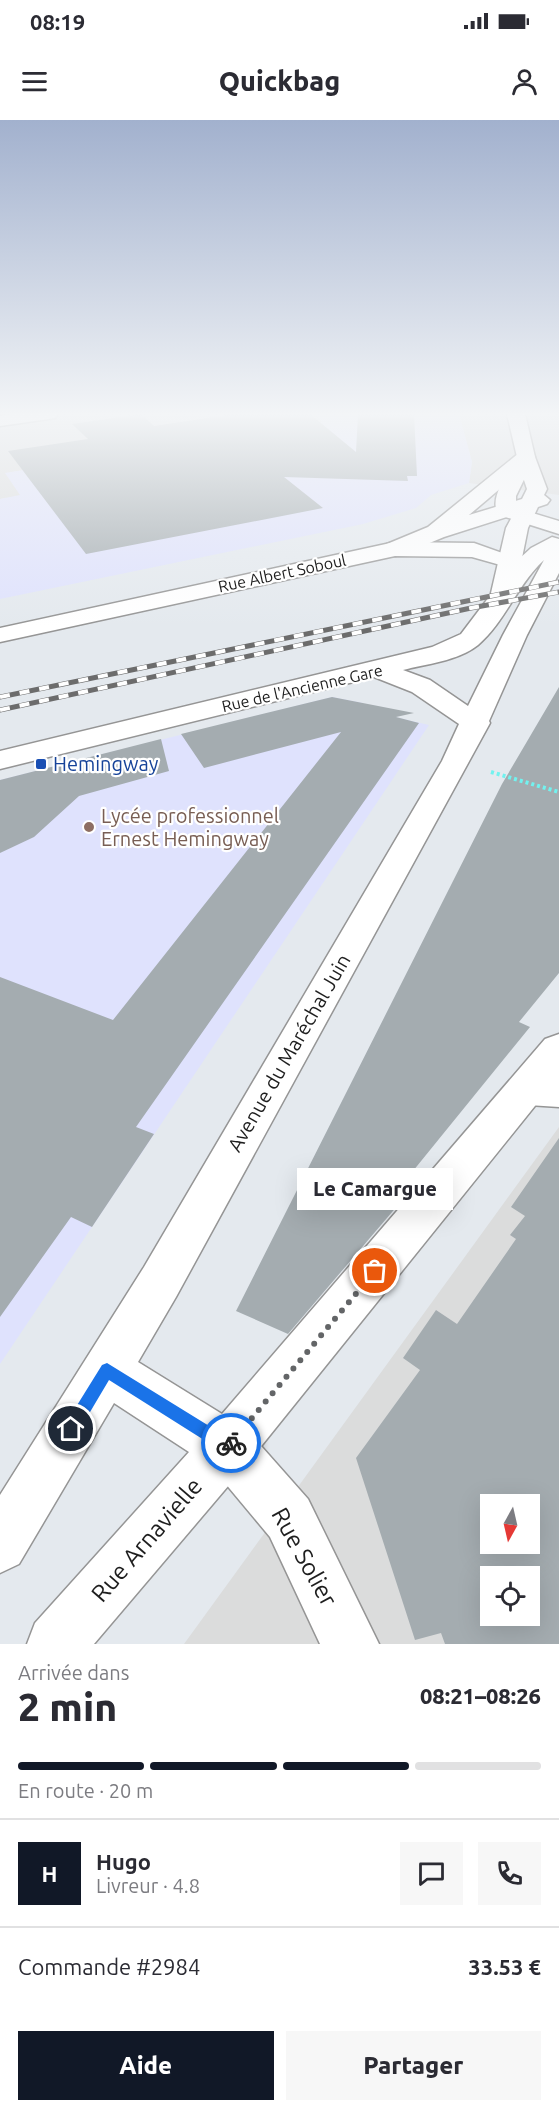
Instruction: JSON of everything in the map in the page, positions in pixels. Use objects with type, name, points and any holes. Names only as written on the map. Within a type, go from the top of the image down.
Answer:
[{"type":"street","points":[[436,532],[492,485]]},
{"type":"street","points":[[503,592],[519,511],[537,489],[536,485]]},
{"type":"street","name":"Rue Albert Soboul","points":[[0,635],[394,549],[436,532],[519,511],[559,495]]},
{"type":"street","points":[[519,511],[559,528]]},
{"type":"street","name":"Rue de l'Ancienne Gare","points":[[0,760],[379,670],[441,653],[469,640],[490,615],[503,592],[542,549],[559,541]]},
{"type":"street","points":[[394,549],[474,550],[510,562]]},
{"type":"street","name":"Avenue du Maréchal Juin","points":[[0,1545],[160,1282],[456,761],[476,723],[515,635],[559,552]]},
{"type":"street","points":[[379,670],[421,686],[476,723]]},
{"type":"street","name":"Rue Arnavielle","points":[[56,1644],[543,1090],[559,1049]]},
{"type":"street","name":"Rue Solier","points":[[107,1370],[228,1447],[289,1518],[350,1644]]},
{"type":"path","points":[[456,761],[559,792]]},
{"type":"shaded area","points":[[0,485],[14,485],[21,496],[0,499]]},
{"type":"shaded area","points":[[13,485],[462,485],[431,495],[416,508],[363,524],[0,599],[0,499],[20,495]]},
{"type":"shaded area","points":[[485,485],[559,485],[559,495]]},
{"type":"shaded area","points":[[332,697],[363,703],[361,709],[429,725],[0,1364],[0,780]]},
{"type":"shaded area","points":[[559,1127],[559,1644],[184,1644]]},
{"type":"building","points":[[34,485],[294,485],[323,508],[86,554]]},
{"type":"building","points":[[559,687],[559,973],[519,1022],[530,1027],[400,1187],[410,1191],[288,1334],[236,1311],[502,784]]},
{"type":"building","points":[[332,697],[414,713],[396,717],[419,723],[136,1127],[154,1134],[92,1227],[71,1217],[0,1317],[0,977],[113,1020],[341,732],[204,768],[181,734]]},
{"type":"building","points":[[161,739],[169,771],[79,796],[34,837],[0,853],[0,780]]},
{"type":"building","points":[[559,1138],[559,1644],[445,1644],[441,1633],[415,1640],[356,1458],[420,1370],[403,1358],[436,1310],[457,1324],[516,1239],[510,1235],[525,1216],[511,1207]]},
{"type":"railway","points":[[0,697],[559,582]]},
{"type":"railway","points":[[0,710],[471,608],[559,592]]},
{"type":"way so far","points":[[231,1443],[375,1271]]},
{"type":"place","name":"Hemingway","points":[[41,764]]},
{"type":"place","name":"Lycée professionnel Ernest Hemingway","points":[[89,827]]},
{"type":"place","name":"Le Camargue","points":[[375,1271]]},
{"type":"route","points":[[71,1429],[107,1370],[228,1447],[231,1443]]}]
